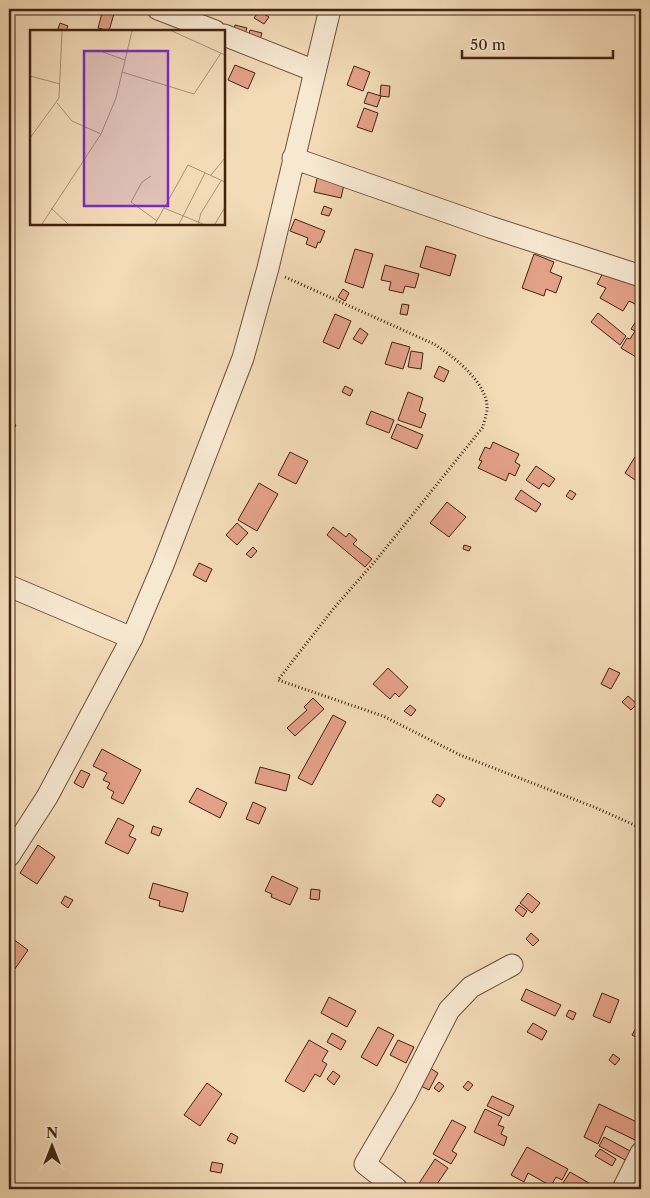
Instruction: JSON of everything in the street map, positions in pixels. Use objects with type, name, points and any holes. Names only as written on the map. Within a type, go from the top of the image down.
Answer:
[{"type":"street","points":[[158,9],[212,30]]},
{"type":"street","points":[[9,856],[47,797],[132,638],[163,565],[243,358],[268,268],[330,9]]},
{"type":"street","points":[[225,35],[315,71]]},
{"type":"street","points":[[293,158],[490,227],[641,276]]},
{"type":"street","points":[[9,586],[132,638]]},
{"type":"street","points":[[397,1189],[365,1164],[405,1096],[449,1010],[471,987],[512,965]]},
{"type":"street","points":[[623,1189],[641,1153]]},
{"type":"path","points":[[268,268],[434,344],[453,356],[477,383],[484,394],[487,409],[483,427],[377,559],[334,608],[278,680],[383,716],[460,755],[594,807],[641,828]]},
{"type":"building","points":[[103,9],[115,10],[109,30],[98,28]]},
{"type":"building","points":[[259,11],[269,17],[264,24],[254,18]]},
{"type":"building","points":[[60,23],[68,26],[66,30],[58,29]]},
{"type":"building","points":[[235,25],[247,28],[244,37],[233,34]]},
{"type":"building","points":[[250,30],[262,33],[259,43],[247,40]]},
{"type":"building","points":[[235,65],[255,73],[248,89],[228,80]]},
{"type":"building","points":[[354,66],[370,72],[363,91],[347,85]]},
{"type":"building","points":[[381,85],[390,86],[389,97],[380,96]]},
{"type":"building","points":[[368,92],[381,96],[377,107],[364,103]]},
{"type":"building","points":[[364,108],[378,113],[372,132],[357,127]]},
{"type":"building","points":[[318,174],[345,180],[341,198],[314,192]]},
{"type":"building","points":[[324,206],[332,209],[329,216],[321,214]]},
{"type":"building","points":[[295,219],[325,231],[316,248],[306,244],[308,238],[290,231]]},
{"type":"building","points":[[426,246],[456,255],[450,276],[420,267]]},
{"type":"building","points":[[355,249],[373,254],[363,288],[345,282]]},
{"type":"building","points":[[534,254],[554,262],[550,272],[562,277],[556,293],[546,289],[544,296],[522,288]]},
{"type":"building","points":[[385,265],[419,274],[415,288],[405,286],[403,293],[389,290],[391,282],[381,280]]},
{"type":"building","points":[[604,271],[641,285],[641,299],[637,305],[629,301],[623,311],[600,298],[606,288],[597,284]]},
{"type":"building","points":[[343,289],[349,293],[345,301],[338,297]]},
{"type":"building","points":[[402,304],[409,305],[407,315],[400,314]]},
{"type":"building","points":[[598,313],[626,336],[620,345],[591,322]]},
{"type":"building","points":[[335,314],[351,321],[339,349],[323,342]]},
{"type":"building","points":[[640,315],[641,360],[621,348],[627,338],[630,339],[635,331],[631,329]]},
{"type":"building","points":[[360,328],[368,334],[362,344],[353,339]]},
{"type":"building","points":[[392,342],[410,347],[403,369],[385,364]]},
{"type":"building","points":[[411,351],[423,353],[421,369],[408,367]]},
{"type":"building","points":[[439,366],[449,371],[444,382],[434,377]]},
{"type":"building","points":[[345,386],[353,390],[350,396],[342,392]]},
{"type":"building","points":[[408,392],[423,398],[419,411],[426,414],[421,428],[398,420]]},
{"type":"building","points":[[371,411],[394,420],[389,433],[366,424]]},
{"type":"building","points":[[9,422],[16,425],[11,434],[9,433]]},
{"type":"building","points":[[397,424],[423,435],[417,449],[391,438]]},
{"type":"building","points":[[493,442],[519,454],[515,462],[520,465],[515,476],[509,473],[506,481],[478,468],[482,461],[479,460],[485,447],[490,449]]},
{"type":"building","points":[[290,452],[308,461],[296,484],[278,475]]},
{"type":"building","points":[[635,457],[641,461],[641,477],[638,482],[625,473]]},
{"type":"building","points":[[536,466],[555,479],[549,487],[543,483],[539,489],[526,480]]},
{"type":"building","points":[[259,483],[278,494],[257,531],[238,520]]},
{"type":"building","points":[[521,490],[541,504],[536,512],[515,499]]},
{"type":"building","points":[[570,490],[576,494],[572,500],[566,496]]},
{"type":"building","points":[[447,502],[466,517],[449,537],[430,523]]},
{"type":"building","points":[[237,523],[248,533],[237,545],[226,535]]},
{"type":"building","points":[[333,527],[346,537],[349,533],[357,540],[353,544],[372,559],[365,567],[327,535]]},
{"type":"building","points":[[464,545],[471,547],[469,551],[463,549]]},
{"type":"building","points":[[253,547],[257,551],[251,558],[246,554]]},
{"type":"building","points":[[199,563],[212,569],[206,582],[193,575]]},
{"type":"building","points":[[388,668],[408,687],[399,697],[395,693],[390,699],[373,684]]},
{"type":"building","points":[[609,668],[620,673],[611,689],[601,684]]},
{"type":"building","points":[[628,696],[637,704],[631,710],[622,702]]},
{"type":"building","points":[[313,698],[324,709],[295,736],[287,728],[307,710],[304,707]]},
{"type":"building","points":[[410,705],[416,710],[411,716],[404,711]]},
{"type":"building","points":[[333,715],[346,722],[312,785],[298,778]]},
{"type":"building","points":[[102,749],[141,770],[123,804],[111,798],[114,792],[107,788],[110,783],[103,780],[107,773],[93,766]]},
{"type":"building","points":[[260,767],[290,775],[286,791],[255,783]]},
{"type":"building","points":[[81,770],[90,774],[83,788],[74,783]]},
{"type":"building","points":[[197,788],[227,803],[220,818],[189,802]]},
{"type":"building","points":[[437,794],[445,799],[440,807],[432,802]]},
{"type":"building","points":[[253,802],[266,808],[259,824],[246,819]]},
{"type":"building","points":[[118,818],[134,826],[129,836],[136,839],[128,854],[105,843]]},
{"type":"building","points":[[153,826],[162,829],[159,836],[151,833]]},
{"type":"building","points":[[38,845],[55,857],[37,884],[20,873]]},
{"type":"building","points":[[272,876],[298,888],[290,905],[271,897],[272,894],[265,891]]},
{"type":"building","points":[[153,883],[188,893],[183,912],[159,906],[160,901],[149,898]]},
{"type":"building","points":[[311,889],[320,890],[319,900],[310,899]]},
{"type":"building","points":[[528,893],[540,903],[532,913],[520,903]]},
{"type":"building","points":[[65,896],[73,900],[68,908],[61,903]]},
{"type":"building","points":[[519,905],[527,911],[523,917],[515,910]]},
{"type":"building","points":[[531,933],[539,940],[533,946],[526,939]]},
{"type":"building","points":[[13,939],[28,950],[10,976],[9,945]]},
{"type":"building","points":[[526,989],[561,1005],[555,1016],[521,1000]]},
{"type":"building","points":[[602,993],[619,1000],[610,1023],[593,1016]]},
{"type":"building","points":[[329,997],[356,1011],[347,1027],[321,1013]]},
{"type":"building","points":[[569,1010],[576,1013],[573,1020],[566,1016]]},
{"type":"building","points":[[641,1019],[641,1040],[632,1035]]},
{"type":"building","points":[[533,1023],[547,1031],[542,1040],[527,1032]]},
{"type":"building","points":[[378,1027],[394,1035],[377,1066],[361,1057]]},
{"type":"building","points":[[332,1033],[346,1041],[341,1050],[327,1042]]},
{"type":"building","points":[[309,1040],[328,1051],[322,1061],[327,1064],[320,1077],[315,1074],[304,1092],[285,1081]]},
{"type":"building","points":[[398,1040],[414,1047],[406,1063],[390,1055]]},
{"type":"building","points":[[613,1054],[620,1059],[615,1065],[609,1060]]},
{"type":"building","points":[[425,1065],[438,1073],[429,1090],[415,1083]]},
{"type":"building","points":[[333,1071],[340,1076],[334,1085],[327,1079]]},
{"type":"building","points":[[468,1081],[473,1085],[468,1091],[463,1087]]},
{"type":"building","points":[[439,1082],[444,1086],[439,1092],[434,1088]]},
{"type":"building","points":[[207,1083],[222,1094],[200,1126],[184,1115]]},
{"type":"building","points":[[492,1096],[514,1106],[509,1116],[487,1106]]},
{"type":"building","points":[[599,1104],[641,1124],[635,1140],[606,1126],[598,1144],[584,1137]]},
{"type":"building","points":[[485,1109],[502,1117],[498,1125],[504,1127],[501,1134],[507,1137],[504,1146],[474,1132]]},
{"type":"building","points":[[452,1120],[466,1127],[452,1151],[457,1154],[451,1164],[433,1154]]},
{"type":"building","points":[[231,1133],[238,1137],[235,1144],[227,1140]]},
{"type":"building","points":[[604,1137],[634,1153],[629,1162],[599,1146]]},
{"type":"building","points":[[527,1147],[568,1169],[562,1180],[556,1177],[551,1186],[528,1173],[524,1182],[511,1175]]},
{"type":"building","points":[[600,1149],[616,1159],[612,1166],[595,1156]]},
{"type":"building","points":[[435,1159],[448,1168],[437,1184],[441,1187],[439,1189],[424,1189],[418,1185]]},
{"type":"building","points":[[212,1162],[223,1164],[221,1173],[210,1171]]},
{"type":"building","points":[[570,1172],[589,1183],[585,1189],[559,1189]]},
{"type":"building","points":[[234,1184],[244,1189],[231,1189]]}]
